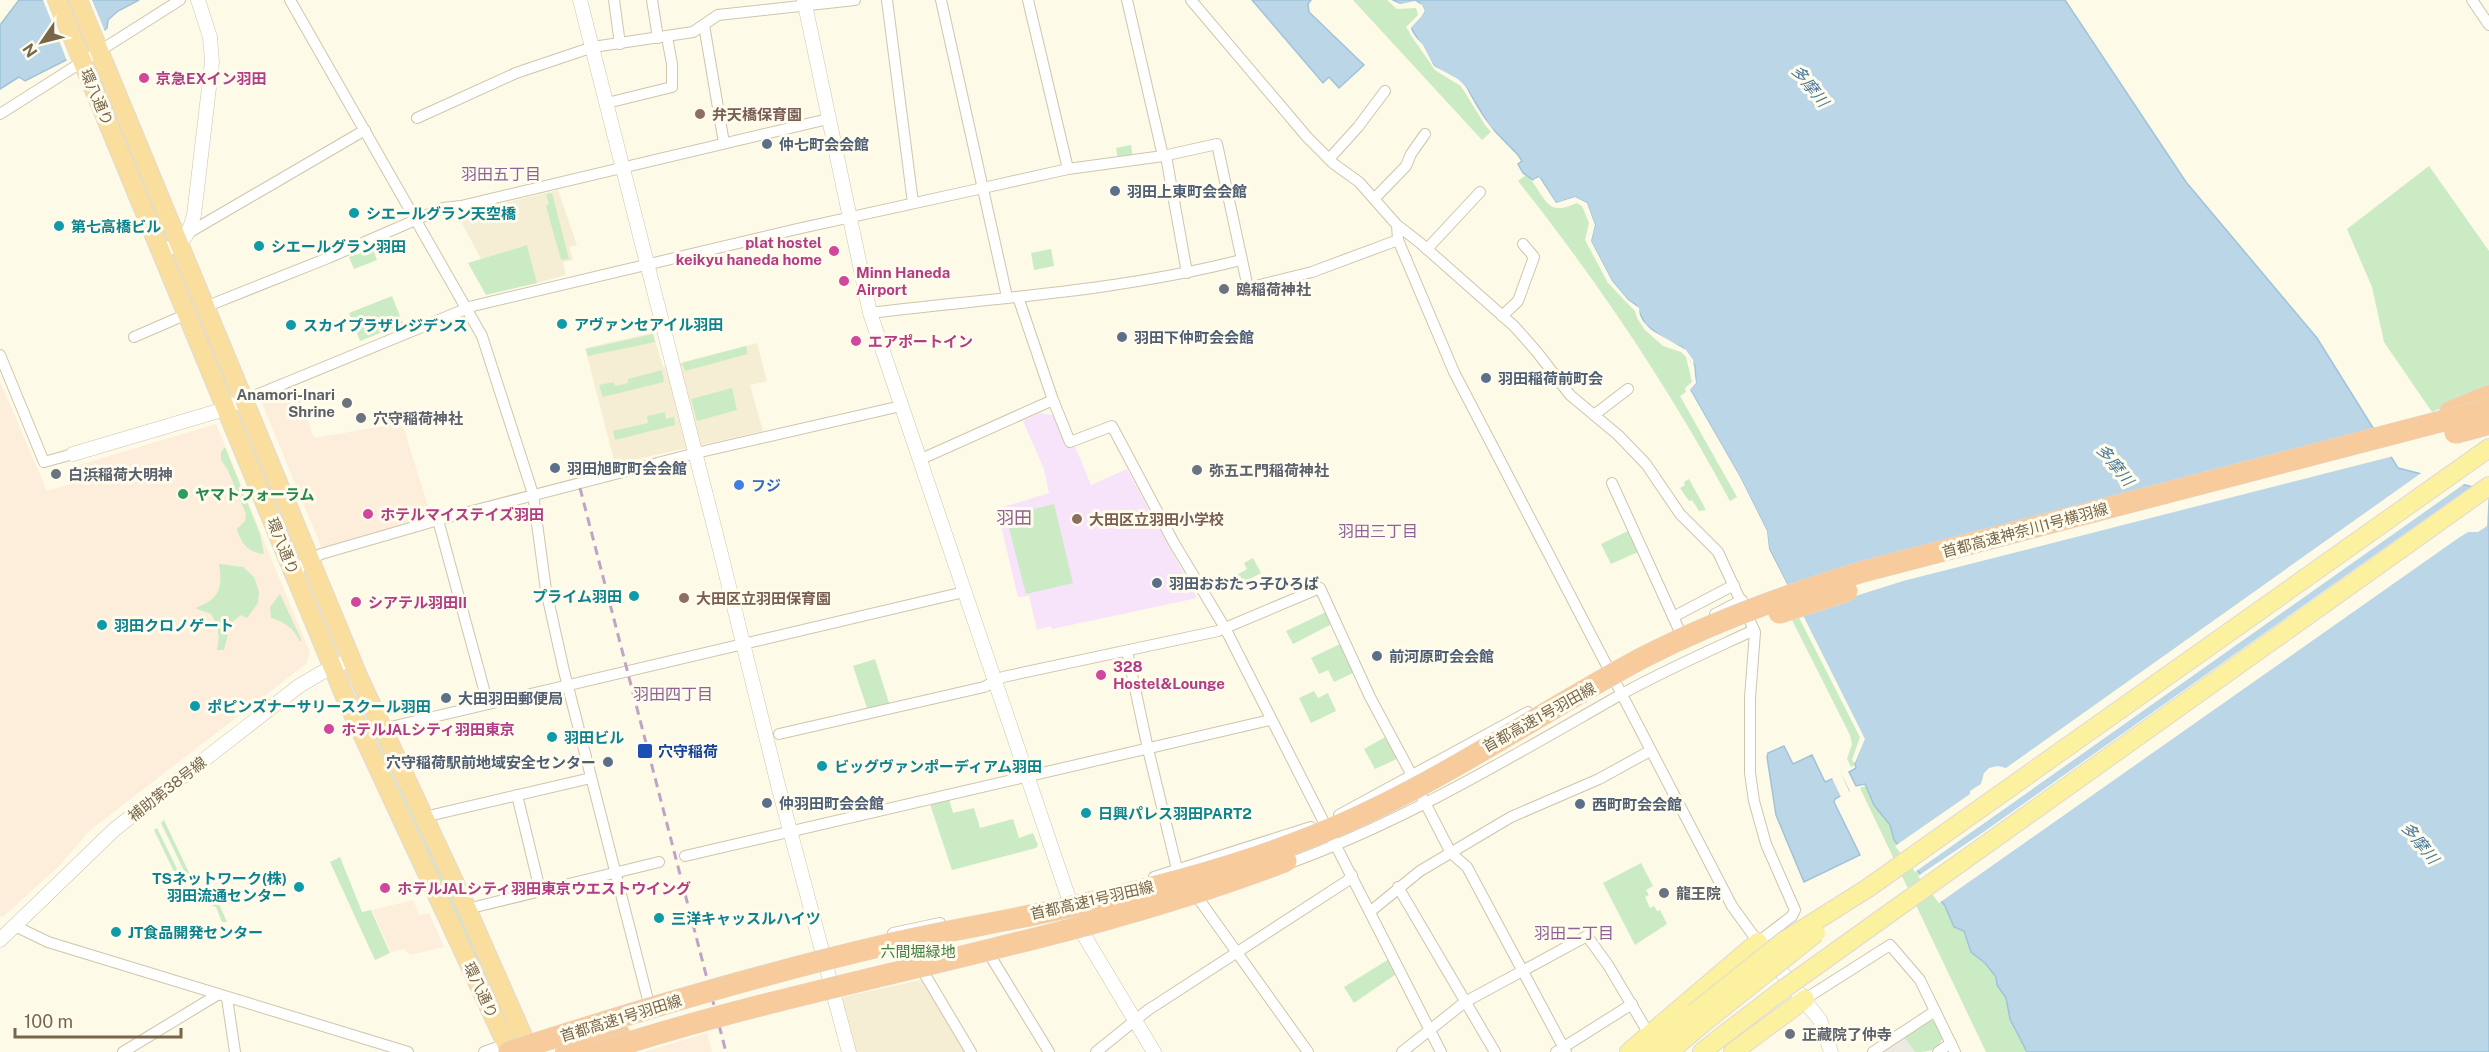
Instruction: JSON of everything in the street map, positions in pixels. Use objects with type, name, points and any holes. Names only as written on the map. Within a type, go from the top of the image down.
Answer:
[{"type":"highway","name":"環八通り","points":[[57,0],[333,667],[519,1048]]},
{"type":"highway","name":"環八通り","points":[[78,0],[96,47],[184,238],[205,307],[351,659],[467,909],[519,1048]]},
{"type":"highway","points":[[2388,436],[2489,396]]},
{"type":"highway","name":"首都高速神奈川1号横羽線","points":[[1644,666],[1729,618],[1807,588],[2489,409]]},
{"type":"highway","name":"首都高速神奈川1号横羽線","points":[[1644,666],[1744,626],[1869,585],[2489,424]]},
{"type":"highway","name":"首都高速1号羽田線","points":[[519,1048],[617,1017],[765,975],[896,942],[1040,913],[1195,875],[1262,855],[1372,810],[1644,666]]},
{"type":"highway","name":"首都高速1号羽田線","points":[[599,1052],[769,1003],[1046,936],[1201,891],[1322,847],[1397,811],[1644,666]]},
{"type":"highway","points":[[519,1048],[621,1037],[1040,913]]},
{"type":"highway","points":[[566,1052],[899,962],[1046,936]]},
{"type":"main road","points":[[1629,1052],[1698,1019],[1847,910],[1868,888],[2489,448]]},
{"type":"main road","points":[[1702,1052],[1785,988],[2489,486]]},
{"type":"main road","points":[[1650,1043],[1758,942]]},
{"type":"main road","points":[[1733,1052],[1805,999]]},
{"type":"main road","points":[[1669,1052],[1698,1019]]},
{"type":"street","points":[[0,114],[96,47],[180,0]]},
{"type":"street","points":[[184,238],[198,180],[212,62],[210,37],[198,0]]},
{"type":"street","points":[[290,0],[482,336],[532,494],[546,590],[648,1000]]},
{"type":"street","points":[[580,0],[790,832],[849,1052]]},
{"type":"street","points":[[607,103],[672,87],[672,64],[652,0]]},
{"type":"street","points":[[417,118],[516,73],[592,47],[693,32],[718,15],[804,3],[855,0]]},
{"type":"street","points":[[887,0],[913,203]]},
{"type":"street","points":[[941,0],[982,188],[1012,297],[1070,442],[1112,426],[1174,543],[1225,628],[1441,1052]]},
{"type":"street","points":[[1028,0],[1068,169]]},
{"type":"street","points":[[1127,0],[1164,156],[1187,273]]},
{"type":"street","points":[[1191,0],[1329,159],[1359,182],[1397,225],[1502,316],[1538,352],[1570,395],[1618,435],[1646,464],[1680,514],[1718,552],[1754,630],[1750,745],[1754,801],[1766,844],[1795,910],[1792,916],[1758,942]]},
{"type":"street","points":[[2472,0],[2489,25]]},
{"type":"street","points":[[617,1],[620,44]]},
{"type":"street","points":[[804,3],[870,313],[919,460],[1026,776],[1082,932],[1154,1052]]},
{"type":"street","points":[[704,25],[724,143]]},
{"type":"street","points":[[1329,159],[1358,127],[1385,91]]},
{"type":"street","points":[[205,307],[443,208],[461,207],[828,119]]},
{"type":"street","points":[[162,251],[365,130]]},
{"type":"street","points":[[1375,198],[1406,166],[1411,154],[1425,134]]},
{"type":"street","points":[[0,355],[44,462],[226,408],[466,308],[647,264],[1068,169],[1164,156],[1217,144],[1248,288],[1312,272],[1398,240]]},
{"type":"street","points":[[1427,249],[1480,192]]},
{"type":"street","points":[[1397,225],[1398,240],[1454,372],[1607,669],[1732,906],[1820,1020],[1831,1052]]},
{"type":"street","points":[[1502,316],[1518,301],[1534,257],[1522,244]]},
{"type":"street","points":[[870,313],[1124,284],[1187,273],[1241,260]]},
{"type":"street","points":[[134,337],[187,314]]},
{"type":"street","points":[[1593,416],[1628,389]]},
{"type":"street","points":[[919,460],[1053,400]]},
{"type":"street","points":[[298,581],[299,569],[310,560],[438,520],[696,453],[901,406]]},
{"type":"street","points":[[1612,483],[1680,632]]},
{"type":"street","points":[[438,520],[488,704]]},
{"type":"street","points":[[1673,617],[1734,585]]},
{"type":"street","points":[[779,734],[984,687],[994,680],[1225,628],[1320,588],[1370,697],[1413,776],[1424,802],[1451,853],[1467,867],[1562,1050],[1632,1004]]},
{"type":"street","points":[[382,729],[964,592]]},
{"type":"street","points":[[484,1052],[519,1048],[648,1000],[821,952],[914,927],[1069,899],[1178,869],[1324,822],[1413,776],[1607,669],[1742,600]]},
{"type":"street","points":[[729,1020],[924,974],[1082,932],[1197,896],[1336,846],[1513,757],[1621,694],[1754,630]]},
{"type":"street","points":[[1127,651],[1148,749],[1178,869],[1308,1052]]},
{"type":"street","name":"補助第38号線","points":[[0,940],[115,829],[299,686],[351,659]]},
{"type":"street","points":[[685,856],[1270,720]]},
{"type":"street","points":[[1371,911],[1420,871],[1511,817],[1599,779],[1650,750]]},
{"type":"street","points":[[424,817],[591,778]]},
{"type":"street","points":[[516,795],[540,890]]},
{"type":"street","points":[[467,909],[659,862]]},
{"type":"street","points":[[1096,1052],[1134,1021],[1347,881],[1352,875]]},
{"type":"street","points":[[1398,887],[1495,1052]]},
{"type":"street","points":[[15,926],[48,942],[408,1052]]},
{"type":"street","points":[[1402,1052],[1465,1002],[1587,936],[1632,1004],[1650,1043]]},
{"type":"street","points":[[1805,999],[1890,945],[1920,980],[1953,1048],[1938,1052]]},
{"type":"street","points":[[991,957],[1049,1052]]},
{"type":"street","points":[[924,974],[971,1052]]},
{"type":"street","points":[[123,1052],[222,996]]},
{"type":"street","points":[[222,996],[235,1052]]},
{"type":"street","points":[[1873,1052],[1935,1011]]},
{"type":"street","points":[[621,1037],[701,1026]]},
{"type":"shaded area","points":[[558,190],[577,245],[569,247],[573,260],[563,262],[566,275],[537,283],[527,245],[481,259],[457,214]]},
{"type":"shaded area","points":[[653,333],[663,367],[757,343],[767,381],[750,385],[763,431],[615,464],[585,348]]},
{"type":"shaded area","name":"羽田クロノゲート","points":[[0,381],[47,491],[76,482],[72,467],[216,424],[310,653],[306,664],[89,831],[60,865],[3,917],[0,916]]},
{"type":"shaded area","points":[[294,382],[314,438],[402,423],[432,519],[322,549],[259,396]]},
{"type":"shaded area","name":"大田区立羽田小学校","points":[[1040,413],[1053,415],[1066,447],[1074,444],[1091,485],[1127,469],[1197,598],[1052,629],[1051,626],[1037,630],[1029,596],[1018,597],[997,509],[1049,493],[1044,469],[1023,421]]},
{"type":"shaded area","points":[[413,900],[419,915],[429,913],[444,947],[410,955],[404,949],[391,952],[372,910]]},
{"type":"shaded area","points":[[925,979],[968,1052],[854,1052],[841,1000],[843,997]]},
{"type":"shaded area","points":[[707,1033],[712,1052],[643,1052]]},
{"type":"shaded area","points":[[1904,1037],[1915,1052],[1883,1052]]},
{"type":"green space","points":[[1353,0],[1387,0],[1397,9],[1416,8],[1418,15],[1406,27],[1435,70],[1461,86],[1491,132],[1482,140]]},
{"type":"green space","points":[[97,67],[167,236],[164,235],[95,68]]},
{"type":"green space","points":[[1131,145],[1133,158],[1118,160],[1116,148]]},
{"type":"green space","points":[[2429,166],[2489,251],[2489,389],[2432,412],[2384,342],[2372,287],[2347,229]]},
{"type":"green space","points":[[1526,175],[1553,207],[1563,208],[1577,203],[1582,206],[1589,223],[1585,240],[1608,283],[1635,311],[1645,330],[1663,346],[1681,352],[1686,357],[1692,382],[1685,388],[1686,392],[1680,396],[1737,497],[1730,501],[1682,417],[1631,336],[1548,219],[1518,181]]},
{"type":"green space","points":[[552,193],[569,259],[561,260],[546,206],[549,204],[546,194]]},
{"type":"green space","points":[[527,245],[537,283],[486,295],[468,263]]},
{"type":"green space","points":[[373,249],[377,260],[354,269],[349,257]]},
{"type":"green space","points":[[1051,249],[1054,266],[1034,270],[1031,253]]},
{"type":"green space","points":[[179,266],[231,392],[229,391]]},
{"type":"green space","points":[[392,296],[403,324],[360,341],[349,313]]},
{"type":"green space","points":[[653,334],[655,342],[588,356],[586,349]]},
{"type":"green space","points":[[746,346],[748,354],[685,371],[682,363]]},
{"type":"green space","points":[[662,370],[664,382],[603,397],[599,385],[614,382],[615,386],[628,383],[628,379]]},
{"type":"green space","points":[[732,388],[737,410],[697,421],[691,399]]},
{"type":"green space","points":[[665,412],[666,419],[674,417],[675,425],[615,440],[613,431],[648,423],[647,416]]},
{"type":"green space","points":[[244,425],[298,554],[298,555]]},
{"type":"green space","points":[[225,447],[260,534],[264,554],[249,549],[243,543],[237,529],[245,521],[246,514],[227,468],[221,460],[221,452]]},
{"type":"green space","points":[[1689,479],[1706,510],[1699,511],[1680,488]]},
{"type":"green space","points":[[1054,504],[1073,583],[1026,594],[1006,516]]},
{"type":"green space","points":[[1628,531],[1638,552],[1611,564],[1601,544]]},
{"type":"green space","points":[[1253,558],[1261,573],[1242,583],[1237,575],[1247,569],[1244,563]]},
{"type":"green space","points":[[219,564],[243,567],[254,577],[259,592],[258,603],[247,618],[241,615],[231,623],[224,650],[217,650],[218,631],[211,614],[195,608],[209,601],[218,592]]},
{"type":"green space","points":[[280,594],[302,641],[288,626],[271,618],[270,607]]},
{"type":"green space","points":[[1792,604],[1860,737],[1852,760],[1855,765],[1851,767],[1847,759],[1852,744],[1850,735],[1786,608]]},
{"type":"green space","points":[[1326,612],[1332,624],[1293,644],[1286,631]]},
{"type":"green space","points":[[1342,643],[1355,672],[1334,682],[1328,670],[1319,674],[1311,658]]},
{"type":"green space","points":[[875,659],[890,706],[868,711],[853,666]]},
{"type":"green space","points":[[355,688],[481,960],[478,961],[353,689]]},
{"type":"green space","points":[[1314,691],[1318,698],[1328,693],[1336,711],[1311,723],[1299,698]]},
{"type":"green space","points":[[1387,736],[1399,758],[1375,769],[1364,749]]},
{"type":"green space","points":[[1865,786],[1874,805],[1890,825],[1894,840],[1945,906],[1954,927],[1964,931],[1971,952],[1985,963],[1997,978],[1997,985],[2006,998],[2010,1019],[2027,1052],[1986,1052],[1860,788]]},
{"type":"green space","points":[[949,799],[953,813],[974,808],[980,828],[1013,819],[1019,838],[1033,833],[1038,845],[1036,848],[952,870],[930,804]]},
{"type":"green space","points":[[164,820],[201,898],[219,904],[227,922],[222,922],[216,907],[198,900],[161,823]]},
{"type":"green space","points":[[157,828],[182,879],[175,900],[170,899],[178,880],[154,830]]},
{"type":"green space","points":[[340,857],[362,912],[371,910],[390,953],[375,960],[330,862]]},
{"type":"green space","points":[[1641,863],[1653,886],[1646,890],[1649,895],[1645,897],[1650,908],[1654,906],[1657,911],[1660,910],[1667,924],[1635,945],[1603,883]]},
{"type":"green space","points":[[1389,959],[1399,972],[1354,1003],[1344,987]]},
{"type":"green space","points":[[1928,1020],[1934,1021],[1943,1037],[1935,1048],[1915,1052],[1904,1037],[1879,1052]]},
{"type":"water","points":[[19,0],[139,0],[118,11],[108,20],[107,28],[66,60],[25,81],[19,77],[0,89],[0,25]]},
{"type":"water","points":[[1252,0],[1311,0],[1308,4],[1309,12],[1364,65],[1339,88],[1329,77],[1323,83]]},
{"type":"water","name":"多摩川","points":[[1393,0],[2065,0],[2186,182],[2317,338],[2398,468],[2489,491],[2489,1052],[2027,1052],[2010,1019],[2006,998],[1997,985],[1996,977],[1985,963],[1971,952],[1964,931],[1954,927],[1945,906],[1894,840],[1890,825],[1874,805],[1865,784],[1856,786],[1849,772],[1856,768],[1855,763],[1864,739],[1769,548],[1767,531],[1740,477],[1690,389],[1696,383],[1695,366],[1682,347],[1670,343],[1645,324],[1636,305],[1628,300],[1612,281],[1591,241],[1595,225],[1587,203],[1575,197],[1556,203],[1541,179],[1538,177],[1533,180],[1523,173],[1518,164],[1522,161],[1489,125],[1466,87],[1434,66],[1411,28],[1425,11],[1419,2],[1400,4]]},
{"type":"water","points":[[1784,746],[1793,764],[1812,755],[1825,782],[1841,775],[1849,791],[1835,799],[1834,802],[1860,855],[1804,882],[1776,815],[1767,757],[1768,753]]},
{"type":"pier","points":[[43,0],[92,0],[106,34],[67,61]]},
{"type":"pier","points":[[1390,0],[1400,4],[1415,1],[1422,5],[1425,11],[1411,28],[1412,33],[1423,45],[1434,66],[1458,79],[1466,87],[1478,110],[1494,131],[1491,132],[1485,125],[1461,86],[1435,70],[1410,34],[1408,27],[1419,15],[1420,7],[1415,4],[1399,7]]},
{"type":"pier","points":[[1539,177],[1556,203],[1575,197],[1587,203],[1595,225],[1591,241],[1612,281],[1628,300],[1639,308],[1640,318],[1651,330],[1686,350],[1693,360],[1696,383],[1690,390],[1740,477],[1767,531],[1769,549],[1789,588],[2377,428],[2394,456],[1903,581],[1802,613],[1865,739],[1855,763],[1853,760],[1861,739],[1766,550],[1764,532],[1737,478],[1687,391],[1693,382],[1691,361],[1680,350],[1669,346],[1648,332],[1638,319],[1636,310],[1610,283],[1588,242],[1587,237],[1592,225],[1585,204],[1576,200],[1555,206],[1538,181],[1535,183],[1533,180]]},
{"type":"pier","points":[[2424,471],[2467,482],[1915,872],[1895,846],[1970,794],[1970,791],[1981,784],[1984,773],[1989,768],[1998,766],[2006,768]]},
{"type":"pier","points":[[2475,484],[2489,488],[2487,526],[2478,532],[2468,532],[2457,539],[1939,903],[1918,876],[1985,831]]},
{"type":"pier","points":[[1841,773],[1850,793],[1841,797],[1832,778]]},
{"type":"railway","points":[[580,488],[726,1052]]},
{"type":"place","name":"京急EXイン羽田","points":[[144,78]]},
{"type":"place","name":"弁天橋保育園","points":[[700,114]]},
{"type":"place","name":"仲七町会会館","points":[[767,144]]},
{"type":"place","name":"羽田上東町会会館","points":[[1115,191]]},
{"type":"place","name":"シエールグラン天空橋","points":[[354,213]]},
{"type":"place","name":"第七高橋ビル","points":[[59,226]]},
{"type":"place","name":"シエールグラン羽田","points":[[259,246]]},
{"type":"place","name":"plat hostel keikyu haneda home","points":[[834,251]]},
{"type":"place","name":"Minn Haneda Airport","points":[[844,281]]},
{"type":"place","name":"鴎稲荷神社","points":[[1224,289]]},
{"type":"place","name":"アヴァンセアイル羽田","points":[[562,324]]},
{"type":"place","name":"スカイプラザレジデンス","points":[[291,325]]},
{"type":"place","name":"羽田下仲町会会館","points":[[1122,337]]},
{"type":"place","name":"エアポートイン","points":[[856,341]]},
{"type":"place","name":"羽田稲荷前町会","points":[[1486,378]]},
{"type":"place","name":"Anamori-Inari Shrine","points":[[347,403]]},
{"type":"place","name":"穴守稲荷神社","points":[[361,418]]},
{"type":"place","name":"羽田旭町町会会館","points":[[555,468]]},
{"type":"place","name":"弥五エ門稲荷神社","points":[[1197,470]]},
{"type":"place","name":"白浜稲荷大明神","points":[[56,474]]},
{"type":"place","name":"フジ","points":[[739,485]]},
{"type":"place","name":"ヤマトフォーラム","points":[[183,494]]},
{"type":"place","name":"ホテルマイステイズ羽田","points":[[368,514]]},
{"type":"place","name":"大田区立羽田小学校","points":[[1077,519]]},
{"type":"place","name":"羽田おおたっ子ひろば","points":[[1157,583]]},
{"type":"place","name":"プライム羽田","points":[[634,596]]},
{"type":"place","name":"大田区立羽田保育園","points":[[684,598]]},
{"type":"place","name":"シアテル羽田II","points":[[356,602]]},
{"type":"place","name":"羽田クロノゲート","points":[[102,625]]},
{"type":"place","name":"前河原町会会館","points":[[1377,656]]},
{"type":"place","name":"328 Hostel&Lounge","points":[[1101,675]]},
{"type":"place","name":"大田羽田郵便局","points":[[446,698]]},
{"type":"place","name":"ポピンズナーサリースクール羽田","points":[[195,706]]},
{"type":"place","name":"ホテルJALシティ羽田東京","points":[[329,729]]},
{"type":"place","name":"羽田ビル","points":[[552,737]]},
{"type":"place","name":"穴守稲荷","points":[[645,751]]},
{"type":"place","name":"穴守稲荷駅前地域安全センター","points":[[608,762]]},
{"type":"place","name":"ビッグヴァンポーディアム羽田","points":[[822,766]]},
{"type":"place","name":"仲羽田町会会館","points":[[767,803]]},
{"type":"place","name":"西町町会会館","points":[[1580,804]]},
{"type":"place","name":"日興パレス羽田PART2","points":[[1086,813]]},
{"type":"place","name":"TSネットワーク(株) 羽田流通センター","points":[[299,887]]},
{"type":"place","name":"ホテルJALシティ羽田東京ウエストウイング","points":[[385,888]]},
{"type":"place","name":"龍王院","points":[[1664,893]]},
{"type":"place","name":"三洋キャッスルハイツ","points":[[659,918]]},
{"type":"place","name":"JT食品開発センター","points":[[116,932]]},
{"type":"place","name":"正藏院了仲寺","points":[[1790,1034]]},
{"type":"district","name":"羽田五丁目","points":[[501,174]]},
{"type":"district","name":"羽田","points":[[1014,517]]},
{"type":"district","name":"羽田三丁目","points":[[1378,531]]},
{"type":"district","name":"羽田四丁目","points":[[673,694]]},
{"type":"district","name":"羽田二丁目","points":[[1574,933]]},
{"type":"park label","name":"六間堀緑地","points":[[918,951]]}]
